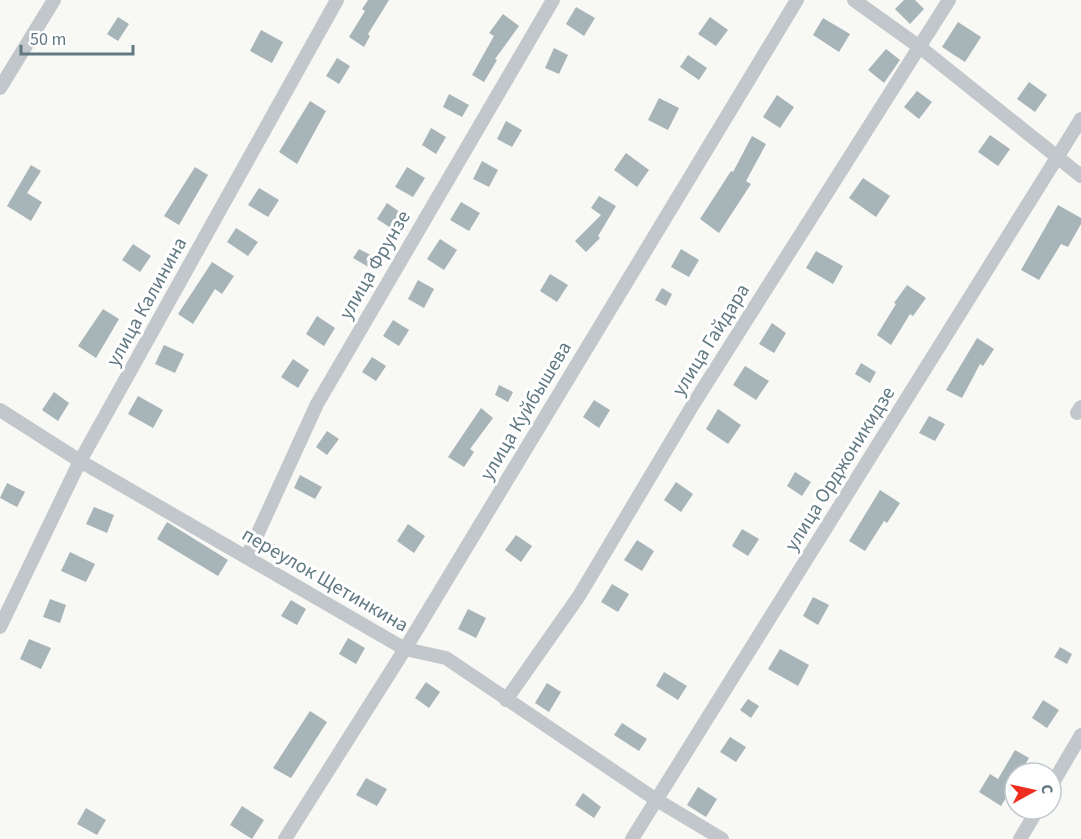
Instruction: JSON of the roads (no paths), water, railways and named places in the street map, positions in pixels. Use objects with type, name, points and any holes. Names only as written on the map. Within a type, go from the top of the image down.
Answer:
[{"type":"street","points":[[0,88],[54,0]]},
{"type":"street","name":"улица Калинина","points":[[0,627],[80,461],[337,0]]},
{"type":"street","name":"улица Фрунзе","points":[[247,557],[317,404],[553,0]]},
{"type":"street","name":"улица Куйбышева","points":[[285,839],[405,649],[797,0]]},
{"type":"street","points":[[854,0],[921,48],[1081,176]]},
{"type":"street","name":"улица Гайдара","points":[[506,700],[579,596],[693,403],[950,0]]},
{"type":"street","name":"улица Орджоникидзе","points":[[632,839],[1081,119]]},
{"type":"street","name":"переулок Щетинкина","points":[[0,410],[80,461],[405,649],[446,658],[656,799],[722,839]]},
{"type":"street","points":[[1063,766],[1081,735]]},
{"type":"street","points":[[1020,839],[1031,821]]}]
